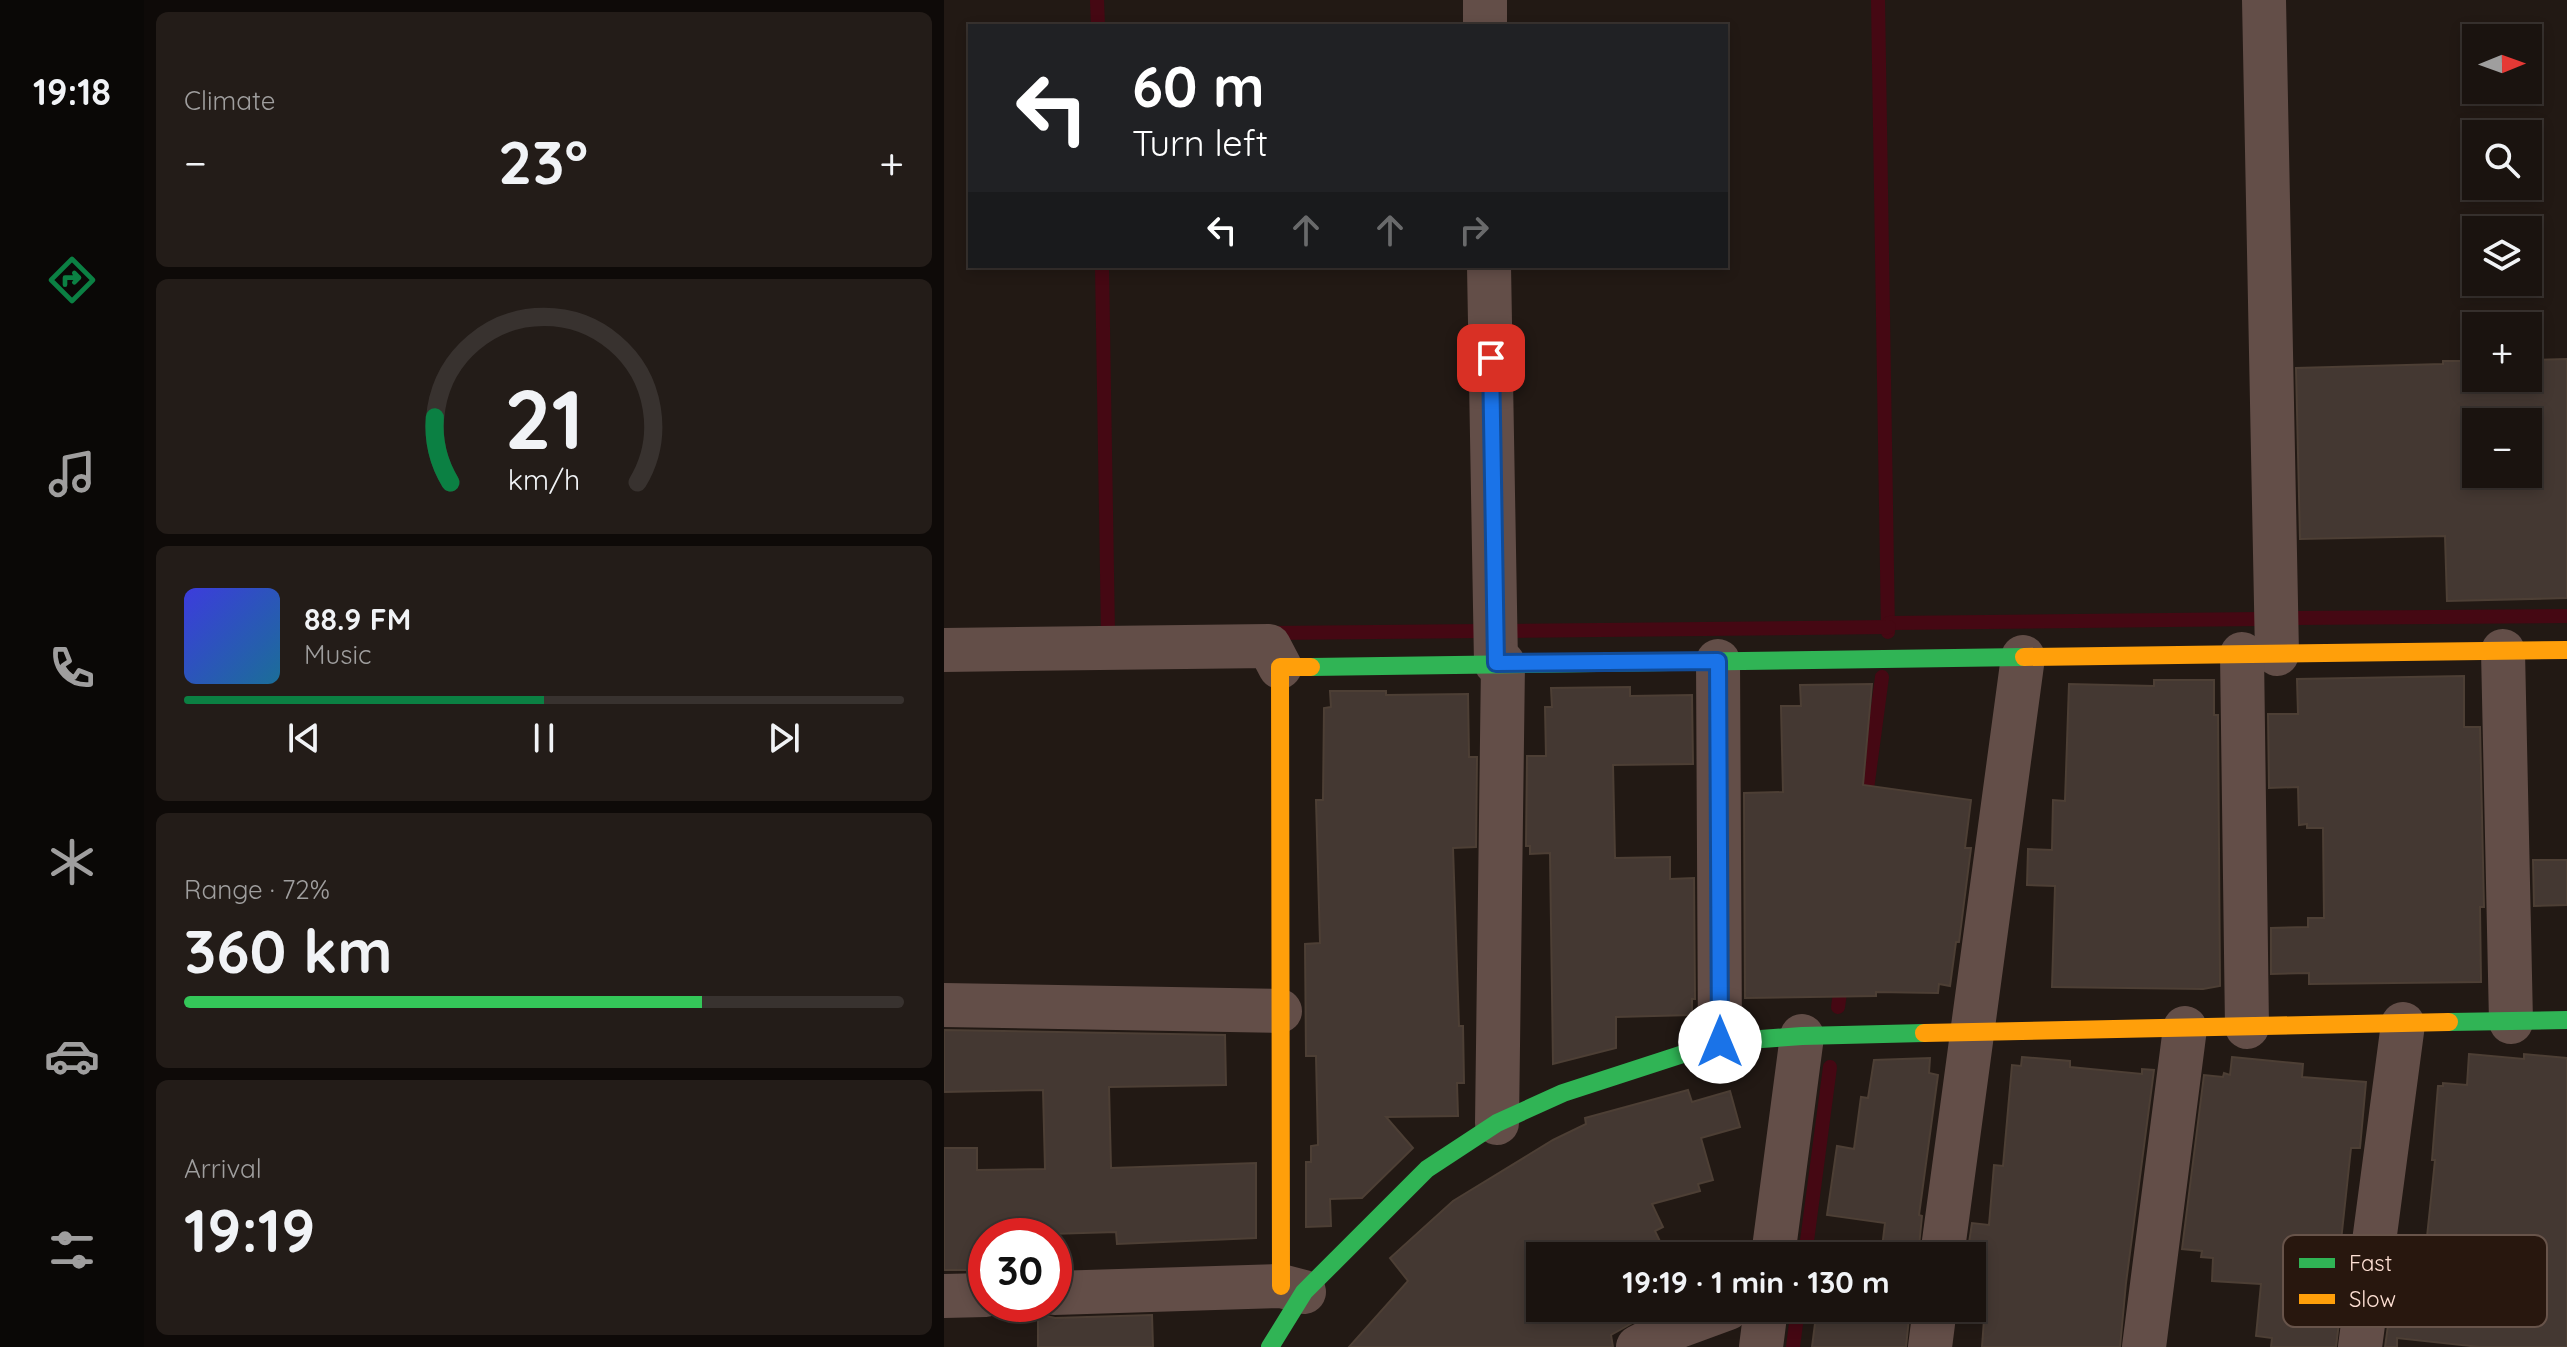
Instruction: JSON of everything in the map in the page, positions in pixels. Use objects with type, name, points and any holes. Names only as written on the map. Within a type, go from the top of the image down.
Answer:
[{"type":"street","points":[[1485,0],[1485,24]]},
{"type":"street","points":[[2247,1027],[2260,654],[2264,0]]},
{"type":"street","points":[[1489,268],[1500,663],[1497,1123]]},
{"type":"street","points":[[944,650],[1269,646],[1280,667],[1280,1011],[1293,1289],[1270,1347]]},
{"type":"street","points":[[1280,667],[2567,650]]},
{"type":"street","points":[[2503,651],[2511,1022]]},
{"type":"street","points":[[1944,1242],[2023,657]]},
{"type":"street","points":[[1718,661],[1720,1042]]},
{"type":"street","points":[[944,1005],[1280,1011]]},
{"type":"street","points":[[1072,1293],[1293,1289],[1427,1169],[1497,1123],[1563,1093],[1720,1042],[1802,1036],[2567,1020]]},
{"type":"street","points":[[2375,1235],[2403,1024]]},
{"type":"street","points":[[2144,1347],[2185,1028]]},
{"type":"street","points":[[1775,1242],[1802,1036]]},
{"type":"street","points":[[944,1296],[968,1295]]},
{"type":"street","points":[[1638,1347],[1690,1322]]},
{"type":"street","points":[[1761,1347],[1764,1322]]},
{"type":"street","points":[[1930,1347],[1933,1322]]},
{"type":"street","points":[[2360,1347],[2363,1327]]},
{"type":"building","points":[[2567,359],[2567,598],[2447,601],[2445,536],[2300,539],[2296,368],[2443,364],[2443,361],[2462,361],[2462,392],[2542,392],[2542,360]]},
{"type":"building","points":[[2464,676],[2464,727],[2480,727],[2484,907],[2480,907],[2481,982],[2309,984],[2309,973],[2271,974],[2271,928],[2308,927],[2308,918],[2324,918],[2323,828],[2299,825],[2298,787],[2269,788],[2268,714],[2298,714],[2297,679]]},
{"type":"building","points":[[2154,680],[2214,680],[2214,715],[2218,715],[2220,986],[2203,989],[2052,987],[2055,886],[2027,885],[2028,849],[2052,850],[2053,800],[2065,801],[2069,684],[2154,686]]},
{"type":"building","points":[[1872,684],[1863,785],[1971,800],[1965,848],[1971,848],[1950,986],[1939,984],[1938,993],[1876,992],[1876,996],[1745,998],[1744,793],[1783,792],[1781,706],[1801,706],[1800,685]]},
{"type":"building","points":[[1630,687],[1630,696],[1692,695],[1693,764],[1613,765],[1615,858],[1670,857],[1670,879],[1694,878],[1695,999],[1692,999],[1692,1015],[1616,1017],[1616,1048],[1553,1064],[1550,853],[1530,854],[1530,846],[1526,846],[1527,756],[1546,756],[1545,707],[1552,707],[1551,688]]},
{"type":"building","points":[[1330,691],[1386,691],[1386,695],[1468,694],[1469,757],[1477,757],[1476,847],[1453,848],[1459,1026],[1463,1026],[1464,1083],[1457,1083],[1458,1116],[1386,1117],[1413,1148],[1362,1198],[1330,1199],[1331,1226],[1306,1227],[1306,1162],[1311,1162],[1311,1146],[1318,1145],[1316,1056],[1306,1056],[1305,944],[1320,943],[1316,800],[1323,800],[1324,708],[1331,707]]},
{"type":"building","points":[[2533,860],[2567,860],[2567,905],[2534,906]]},
{"type":"building","points":[[944,1030],[1225,1035],[1226,1085],[1109,1087],[1111,1168],[1256,1163],[1256,1238],[1117,1244],[1116,1232],[1072,1233],[1072,1218],[968,1218],[968,1270],[944,1270],[944,1148],[977,1148],[977,1170],[1045,1169],[1043,1090],[944,1092]]},
{"type":"building","points":[[2469,1054],[2524,1059],[2524,1054],[2567,1058],[2567,1347],[2480,1347],[2397,1338],[2397,1347],[2385,1347],[2388,1327],[2547,1327],[2547,1235],[2427,1235],[2438,1086],[2443,1086],[2443,1083],[2467,1085]]},
{"type":"building","points":[[2022,1057],[2070,1061],[2070,1067],[2142,1074],[2142,1069],[2154,1070],[2120,1347],[1982,1347],[1986,1322],[1986,1242],[1969,1242],[1972,1223],[1989,1225],[1994,1165],[2003,1166],[2012,1065],[2021,1066]]},
{"type":"building","points":[[2232,1057],[2303,1064],[2302,1077],[2366,1082],[2360,1148],[2351,1148],[2342,1235],[2283,1235],[2283,1327],[2338,1327],[2336,1347],[2271,1347],[2272,1338],[2256,1336],[2261,1284],[2212,1281],[2213,1258],[2201,1257],[2202,1251],[2182,1249],[2204,1075],[2230,1075]]},
{"type":"building","points":[[1930,1058],[1929,1073],[1938,1075],[1919,1215],[1922,1216],[1919,1242],[1883,1242],[1885,1223],[1827,1215],[1837,1146],[1854,1149],[1861,1097],[1868,1098],[1874,1060]]},
{"type":"building","points":[[1688,1090],[1692,1102],[1730,1091],[1740,1127],[1701,1138],[1713,1180],[1698,1184],[1700,1191],[1652,1204],[1663,1227],[1655,1231],[1660,1242],[1526,1242],[1526,1322],[1634,1322],[1611,1335],[1613,1347],[1349,1347],[1408,1281],[1390,1258],[1453,1201],[1553,1140],[1586,1124],[1585,1118]]},
{"type":"building","points":[[1152,1315],[1153,1347],[1038,1347],[1038,1322],[1072,1322],[1072,1317]]},
{"type":"building","points":[[1815,1322],[1909,1322],[1906,1347],[1812,1347]]},
{"type":"waterway","points":[[1097,0],[1098,24]]},
{"type":"waterway","points":[[1878,0],[1888,632]]},
{"type":"waterway","points":[[1102,268],[1108,634]]},
{"type":"waterway","points":[[2294,618],[2567,616]]},
{"type":"waterway","points":[[1889,623],[2260,619]]},
{"type":"waterway","points":[[1511,631],[1889,627]]},
{"type":"waterway","points":[[1268,633],[1483,631]]},
{"type":"waterway","points":[[1865,804],[1882,677]]},
{"type":"waterway","points":[[1838,1007],[1842,979]]},
{"type":"waterway","points":[[1807,1242],[1830,1067]]},
{"type":"waterway","points":[[1793,1347],[1796,1322]]},
{"type":"traffic: fast","points":[[1311,667],[2024,657]]},
{"type":"traffic: fast","points":[[2449,1022],[2567,1020]]},
{"type":"traffic: fast","points":[[1270,1347],[1304,1292],[1427,1169],[1497,1123],[1563,1093],[1720,1042],[1924,1033]]},
{"type":"traffic: slow","points":[[2024,657],[2567,650]]},
{"type":"traffic: slow","points":[[1281,1286],[1280,667],[1311,667]]},
{"type":"traffic: slow","points":[[1924,1033],[2449,1022]]},
{"type":"route","points":[[1491,358],[1496,663],[1718,661],[1720,1042]]}]
